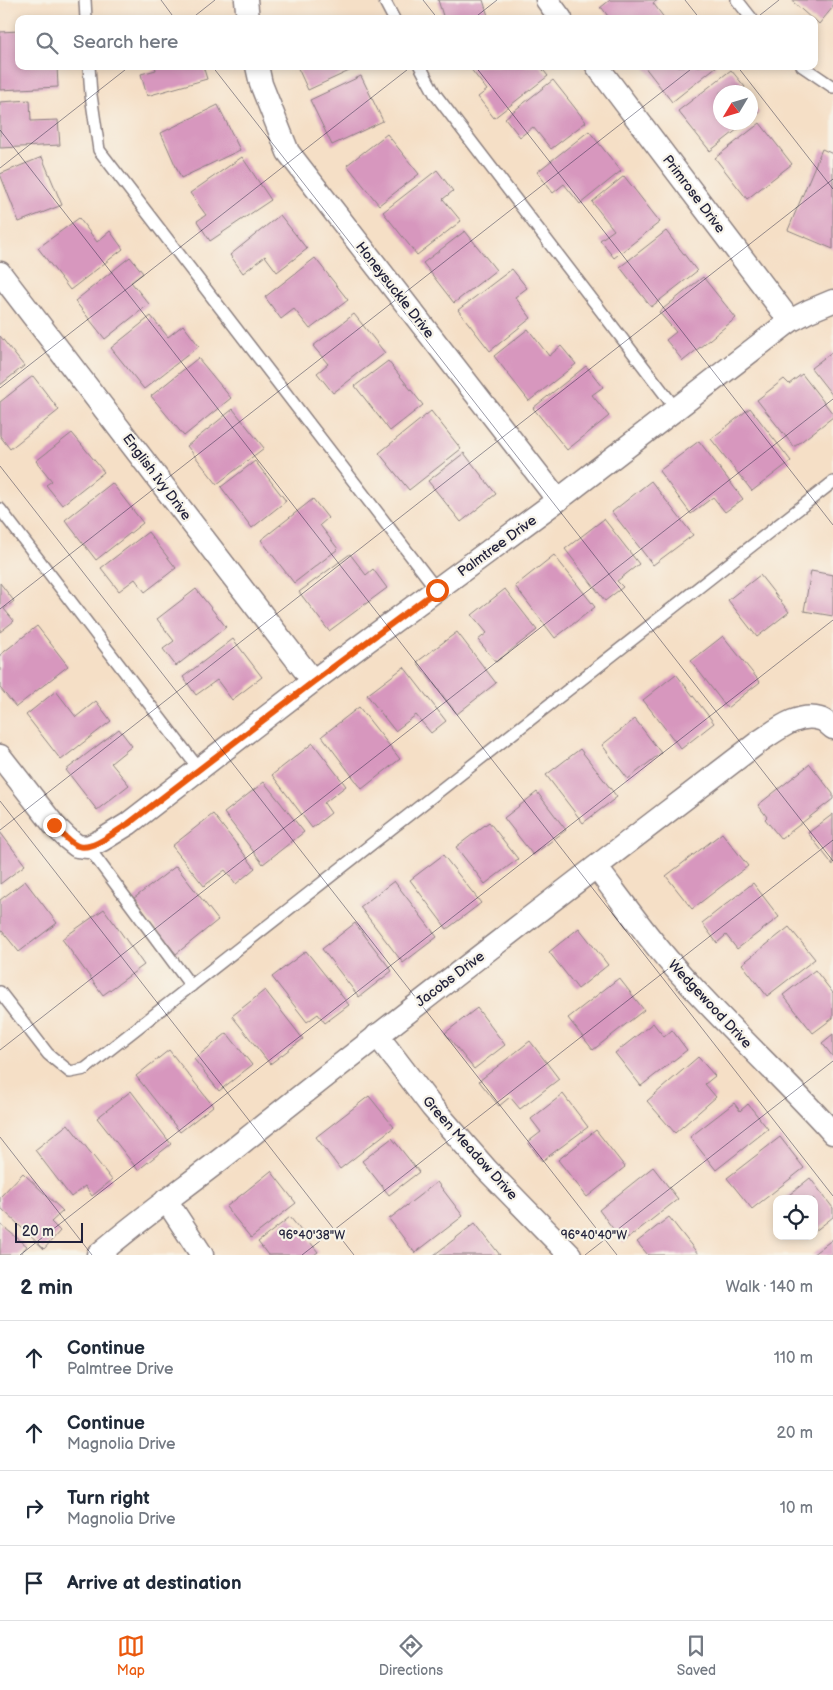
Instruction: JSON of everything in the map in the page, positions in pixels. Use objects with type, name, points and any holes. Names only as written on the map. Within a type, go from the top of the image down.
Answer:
[{"type":"street","points":[[246,0],[248,15]]},
{"type":"street","points":[[547,0],[558,15]]},
{"type":"street","name":"Honeysuckle Drive","points":[[258,70],[261,84],[288,152],[558,500]]},
{"type":"street","name":"Primrose Drive","points":[[600,70],[790,321]]},
{"type":"street","name":"English Ivy Drive","points":[[0,273],[313,682]]},
{"type":"street","name":"Palmtree Drive","points":[[88,847],[102,840],[139,815],[313,682],[558,500],[790,321],[809,310],[833,301]]},
{"type":"street","name":"Jacobs Drive","points":[[98,1255],[166,1200],[213,1167],[377,1035],[760,741],[789,723],[810,717],[822,719],[833,728]]},
{"type":"street","points":[[0,756],[54,825],[78,846],[88,847]]},
{"type":"street","name":"Wedgewood Drive","points":[[596,867],[684,978],[796,1092],[833,1133]]},
{"type":"street","name":"Green Meadow Drive","points":[[377,1035],[438,1114],[487,1170],[570,1255]]},
{"type":"street","points":[[166,1200],[202,1255]]},
{"type":"lane","points":[[85,0],[86,15]]},
{"type":"lane","points":[[384,0],[392,15]]},
{"type":"lane","points":[[736,0],[749,15]]},
{"type":"lane","points":[[89,70],[99,150],[437,590]]},
{"type":"lane","points":[[422,70],[435,94],[676,409]]},
{"type":"lane","points":[[808,70],[833,87]]},
{"type":"lane","points":[[0,992],[48,1054],[70,1072],[85,1069],[833,482]]},
{"type":"lane","points":[[0,509],[198,769]]},
{"type":"lane","points":[[88,847],[191,986]]},
{"type":"building","points":[[438,0],[483,0],[488,15],[443,15]]},
{"type":"building","points":[[610,0],[658,0],[653,3],[662,15],[607,15],[600,8]]},
{"type":"building","points":[[794,0],[833,0],[833,7],[819,24],[818,15],[808,15],[793,2]]},
{"type":"building","points":[[15,31],[15,70],[57,70],[58,87],[0,90],[0,32]]},
{"type":"building","points":[[156,70],[204,70],[207,79],[147,96],[141,74]]},
{"type":"building","points":[[299,70],[351,70],[308,90]]},
{"type":"building","points":[[472,70],[543,70],[548,76],[494,118],[478,97],[487,90]]},
{"type":"building","points":[[647,70],[712,70],[672,102]]},
{"type":"building","points":[[731,70],[743,85],[713,85],[713,130],[737,130],[710,151],[678,111]]},
{"type":"building","points":[[361,76],[383,121],[332,145],[310,100]]},
{"type":"building","points":[[553,80],[586,122],[551,149],[533,127],[520,137],[505,118]]},
{"type":"building","points":[[30,100],[31,121],[58,120],[60,145],[0,148],[0,102]]},
{"type":"building","points":[[218,105],[240,150],[181,178],[161,133]]},
{"type":"building","points":[[760,123],[792,164],[747,199],[715,158],[751,130],[758,130]]},
{"type":"building","points":[[589,131],[621,171],[580,204],[564,184],[553,193],[537,172]]},
{"type":"building","points":[[387,134],[419,174],[379,205],[347,165]]},
{"type":"building","points":[[822,149],[833,154],[833,249],[788,230]]},
{"type":"building","points":[[42,157],[62,205],[19,222],[0,174]]},
{"type":"building","points":[[242,157],[271,200],[210,241],[197,221],[206,215],[190,193]]},
{"type":"building","points":[[437,170],[453,191],[443,199],[461,221],[417,255],[383,212]]},
{"type":"building","points":[[624,176],[660,222],[614,258],[600,240],[614,230],[592,202]]},
{"type":"building","points":[[280,215],[307,249],[277,272],[265,256],[243,273],[230,255]]},
{"type":"building","points":[[79,218],[97,242],[110,231],[123,249],[70,290],[38,248]]},
{"type":"building","points":[[465,231],[496,270],[454,303],[423,263]]},
{"type":"building","points":[[666,231],[697,271],[651,307],[620,267]]},
{"type":"building","points":[[130,257],[143,273],[131,282],[149,304],[105,339],[75,301]]},
{"type":"building","points":[[315,258],[348,300],[310,329],[294,309],[281,319],[265,297]]},
{"type":"building","points":[[512,269],[527,288],[515,297],[531,318],[490,351],[458,310]]},
{"type":"building","points":[[703,277],[736,318],[683,361],[666,340],[676,332],[659,312]]},
{"type":"building","points":[[354,314],[385,353],[333,393],[317,373],[328,364],[313,346]]},
{"type":"building","points":[[151,316],[168,337],[183,325],[199,346],[144,389],[111,348]]},
{"type":"building","points":[[528,329],[549,356],[561,346],[576,364],[529,401],[494,356]]},
{"type":"building","points":[[0,336],[24,366],[0,385]]},
{"type":"building","points":[[833,351],[833,396],[811,368]]},
{"type":"building","points":[[198,358],[231,398],[184,436],[151,396]]},
{"type":"building","points":[[388,361],[423,405],[390,431],[355,386]]},
{"type":"building","points":[[586,366],[603,387],[592,395],[609,416],[567,450],[533,408]]},
{"type":"building","points":[[802,374],[833,414],[833,417],[794,447],[757,400],[784,379],[789,384]]},
{"type":"building","points":[[33,376],[59,410],[10,449],[0,436],[0,402]]},
{"type":"building","points":[[750,408],[791,461],[752,491],[711,439]]},
{"type":"building","points":[[233,409],[264,448],[217,484],[187,446]]},
{"type":"building","points":[[431,411],[461,449],[409,490],[379,453]]},
{"type":"building","points":[[72,433],[104,472],[62,505],[46,485],[52,481],[36,461]]},
{"type":"building","points":[[699,441],[743,499],[725,512],[713,497],[691,514],[659,471]]},
{"type":"building","points":[[464,453],[496,494],[461,522],[428,481]]},
{"type":"building","points":[[255,461],[286,501],[252,528],[221,487]]},
{"type":"building","points":[[651,481],[693,535],[653,565],[612,512]]},
{"type":"building","points":[[112,483],[143,523],[96,560],[65,520]]},
{"type":"building","points":[[313,499],[328,518],[320,525],[338,549],[294,583],[261,540]]},
{"type":"building","points":[[604,519],[639,564],[617,581],[623,587],[605,601],[565,549]]},
{"type":"building","points":[[148,532],[176,568],[145,592],[135,579],[119,591],[101,568]]},
{"type":"building","points":[[350,554],[366,575],[373,569],[387,588],[329,631],[299,592]]},
{"type":"building","points":[[554,555],[595,607],[555,638],[515,586]]},
{"type":"building","points":[[811,571],[833,575],[833,616],[804,611]]},
{"type":"building","points":[[760,575],[789,612],[757,637],[728,600]]},
{"type":"building","points":[[0,583],[14,601],[4,609],[14,621],[0,632]]},
{"type":"building","points":[[196,589],[226,627],[176,666],[163,649],[174,641],[157,619]]},
{"type":"building","points":[[505,589],[537,630],[496,662],[478,640],[487,633],[472,615]]},
{"type":"building","points":[[37,626],[68,666],[16,707],[0,688],[0,655]]},
{"type":"building","points":[[457,632],[496,683],[457,714],[417,662]]},
{"type":"building","points":[[723,636],[760,682],[727,708],[691,661]]},
{"type":"building","points":[[233,639],[262,677],[232,700],[217,680],[196,695],[183,677]]},
{"type":"building","points":[[404,667],[446,721],[431,733],[416,715],[395,731],[367,695]]},
{"type":"building","points":[[676,674],[714,723],[681,749],[643,700]]},
{"type":"building","points":[[56,691],[76,717],[96,701],[111,721],[61,760],[26,715]]},
{"type":"building","points":[[359,707],[400,759],[362,789],[322,736]]},
{"type":"building","points":[[635,719],[661,753],[628,779],[602,745]]},
{"type":"building","points":[[119,729],[132,746],[111,763],[129,785],[97,810],[66,770]]},
{"type":"building","points":[[313,743],[346,786],[324,803],[331,813],[312,828],[272,775]]},
{"type":"building","points":[[580,749],[617,797],[583,823],[546,775]]},
{"type":"building","points":[[810,764],[833,794],[833,799],[781,839],[765,819],[767,817],[758,805]]},
{"type":"building","points":[[264,782],[304,832],[263,864],[224,813]]},
{"type":"building","points":[[537,792],[566,830],[533,855],[504,818]]},
{"type":"building","points":[[213,814],[255,868],[236,884],[225,870],[204,886],[172,846]]},
{"type":"building","points":[[833,814],[833,865],[808,833]]},
{"type":"building","points":[[489,822],[518,859],[485,884],[456,847]]},
{"type":"building","points":[[0,832],[25,865],[0,884]]},
{"type":"building","points":[[722,833],[748,866],[692,909],[666,876]]},
{"type":"building","points":[[443,855],[481,903],[447,929],[410,880]]},
{"type":"building","points":[[176,866],[218,920],[176,954],[133,899]]},
{"type":"building","points":[[25,881],[57,923],[19,952],[2,931],[0,932],[0,900]]},
{"type":"building","points":[[394,881],[437,937],[403,963],[360,907]]},
{"type":"building","points":[[753,883],[779,917],[737,949],[726,935],[717,943],[702,923]]},
{"type":"building","points":[[104,909],[144,965],[103,995],[62,939]]},
{"type":"building","points":[[355,923],[392,971],[359,997],[322,949]]},
{"type":"building","points":[[789,927],[815,959],[767,996],[742,964]]},
{"type":"building","points":[[579,928],[608,965],[578,989],[549,952]]},
{"type":"building","points":[[306,951],[349,1005],[325,1023],[318,1014],[307,1022],[272,977]]},
{"type":"building","points":[[815,970],[833,993],[833,1018],[813,1033],[783,995]]},
{"type":"building","points":[[619,978],[644,1010],[593,1050],[568,1018]]},
{"type":"building","points":[[265,990],[303,1039],[270,1064],[232,1016]]},
{"type":"building","points":[[477,1008],[505,1045],[474,1069],[445,1033]]},
{"type":"building","points":[[653,1023],[664,1037],[672,1030],[687,1050],[641,1086],[615,1053]]},
{"type":"building","points":[[227,1033],[252,1065],[219,1091],[194,1059]]},
{"type":"building","points":[[833,1034],[833,1057],[822,1043]]},
{"type":"building","points":[[530,1041],[559,1079],[520,1109],[510,1097],[499,1106],[479,1081]]},
{"type":"building","points":[[169,1050],[213,1106],[180,1132],[136,1076]]},
{"type":"building","points":[[698,1057],[715,1076],[705,1084],[716,1097],[675,1133],[647,1101]]},
{"type":"building","points":[[131,1091],[171,1144],[138,1170],[97,1118]]},
{"type":"building","points":[[563,1094],[588,1127],[542,1161],[528,1142],[541,1132],[531,1119]]},
{"type":"building","points":[[369,1096],[394,1127],[340,1169],[316,1137]]},
{"type":"building","points":[[734,1103],[740,1111],[748,1104],[768,1129],[716,1170],[690,1137]]},
{"type":"building","points":[[68,1124],[112,1180],[92,1196],[85,1186],[71,1197],[35,1150]]},
{"type":"building","points":[[596,1130],[625,1167],[587,1197],[558,1160]]},
{"type":"building","points":[[780,1137],[804,1168],[752,1209],[727,1178]]},
{"type":"building","points":[[392,1138],[419,1172],[389,1195],[362,1161]]},
{"type":"building","points":[[653,1167],[678,1199],[623,1242],[599,1210]]},
{"type":"building","points":[[271,1171],[296,1203],[251,1238],[226,1207]]},
{"type":"building","points":[[23,1173],[63,1211],[51,1222],[60,1231],[44,1249],[0,1207],[0,1197]]},
{"type":"building","points":[[810,1178],[833,1208],[833,1217],[818,1229],[818,1195],[789,1195]]},
{"type":"building","points":[[437,1182],[463,1216],[415,1253],[389,1219]]},
{"type":"building","points":[[290,1217],[318,1252],[314,1255],[268,1255],[258,1242]]},
{"type":"building","points":[[669,1217],[698,1254],[648,1255],[637,1242]]},
{"type":"building","points":[[475,1223],[500,1255],[434,1255]]},
{"type":"building","points":[[0,1224],[27,1246],[19,1255],[0,1255]]},
{"type":"building","points":[[833,1239],[833,1255],[812,1255]]},
{"type":"route","points":[[54,825],[78,846],[88,847],[102,840],[128,824],[313,682],[437,590]]}]
